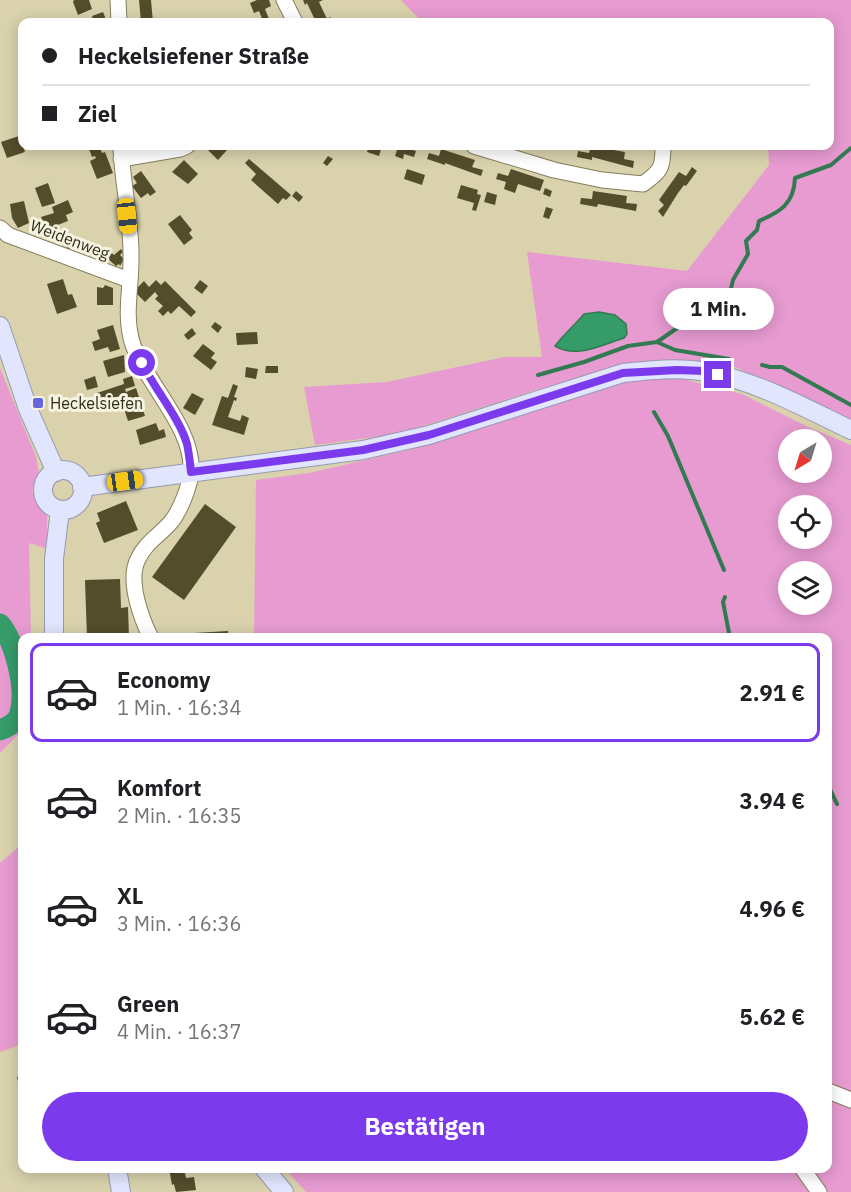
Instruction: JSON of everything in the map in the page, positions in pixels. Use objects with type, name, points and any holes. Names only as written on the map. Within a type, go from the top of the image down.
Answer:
[{"type":"main road","points":[[0,327],[28,409],[56,472]]},
{"type":"main road","points":[[82,487],[374,448],[429,435],[623,373],[646,370],[705,371],[775,394],[851,430]]},
{"type":"main road","points":[[68,471],[74,474],[82,487],[78,503],[60,510],[48,504],[43,492],[46,480],[56,472],[68,471]]},
{"type":"main road","points":[[54,633],[54,559],[60,510]]},
{"type":"main road","points":[[118,1173],[121,1192]]},
{"type":"main road","points":[[268,1173],[284,1192]]},
{"type":"street","points":[[118,0],[119,18]]},
{"type":"street","points":[[284,0],[293,18]]},
{"type":"street","points":[[149,633],[133,588],[137,560],[153,538],[171,522],[182,504],[191,472],[186,443],[180,428],[152,384],[133,345],[128,322],[131,255],[121,152],[150,150]]},
{"type":"street","points":[[488,150],[555,170],[602,180],[643,184],[659,172],[663,162],[663,150]]},
{"type":"street","name":"Weidenweg","points":[[0,228],[8,235],[129,280]]},
{"type":"street","points":[[832,1093],[851,1100]]},
{"type":"street","points":[[806,1173],[819,1192]]},
{"type":"shaded area","points":[[401,0],[851,0],[851,423],[733,366],[656,363],[542,388],[398,434],[315,445],[304,387],[387,382],[504,357],[542,357],[527,252],[687,271],[769,165],[768,150],[834,150],[834,18],[418,18]]},
{"type":"shaded area","points":[[599,312],[615,315],[626,324],[627,334],[624,338],[589,350],[563,350],[555,346],[584,314]]},
{"type":"shaded area","points":[[0,368],[36,457],[39,472],[32,491],[47,514],[47,549],[29,543],[31,633],[18,633],[18,734],[0,753]]},
{"type":"shaded area","points":[[679,378],[742,394],[813,429],[778,429],[778,483],[832,483],[832,437],[851,445],[851,1192],[306,1192],[289,1173],[832,1173],[832,633],[254,633],[256,480],[309,473],[409,450],[600,382]]},
{"type":"shaded area","points":[[18,847],[18,1045],[0,1052],[0,863]]},
{"type":"building","points":[[74,0],[89,0],[92,9],[78,15]]},
{"type":"building","points":[[139,0],[151,0],[153,18],[141,18]]},
{"type":"building","points":[[257,0],[269,0],[271,6],[265,9],[269,18],[262,18],[259,11],[254,13],[250,3]]},
{"type":"building","points":[[303,0],[323,0],[319,2],[327,18],[314,18],[307,3],[305,5]]},
{"type":"building","points":[[103,12],[105,18],[92,18],[92,16]]},
{"type":"building","points":[[18,136],[18,150],[25,152],[7,158],[1,142]]},
{"type":"building","points":[[89,150],[105,152],[113,173],[97,179],[90,161],[96,158],[92,157]]},
{"type":"building","points":[[208,150],[227,150],[218,160]]},
{"type":"building","points":[[368,150],[381,150],[379,156],[367,152]]},
{"type":"building","points":[[397,150],[416,151],[414,157],[404,154],[403,159],[395,156]]},
{"type":"building","points":[[441,150],[444,150],[475,160],[472,167],[483,170],[481,176],[427,159],[429,153],[439,156]]},
{"type":"building","points":[[590,150],[625,152],[624,159],[634,161],[633,168],[592,157],[592,160],[577,157],[578,151],[589,153]]},
{"type":"building","points":[[328,156],[333,159],[327,166],[323,163]]},
{"type":"building","points":[[249,159],[291,195],[286,200],[283,198],[278,204],[251,180],[256,174],[245,163]]},
{"type":"building","points":[[184,160],[198,174],[188,184],[172,172]]},
{"type":"building","points":[[692,167],[697,171],[678,193],[663,217],[658,211],[664,205],[659,200],[679,172],[686,176]]},
{"type":"building","points":[[407,169],[425,175],[422,185],[404,179]]},
{"type":"building","points":[[511,169],[544,180],[540,191],[518,184],[515,193],[504,189],[506,182],[496,179],[498,173],[508,176]]},
{"type":"building","points":[[141,171],[156,192],[150,196],[148,193],[141,198],[132,186],[137,183],[133,177]]},
{"type":"building","points":[[48,183],[55,203],[42,207],[35,188]]},
{"type":"building","points":[[461,185],[478,190],[477,194],[481,195],[476,211],[472,210],[474,203],[457,198]]},
{"type":"building","points":[[545,188],[552,191],[550,197],[543,194]]},
{"type":"building","points":[[296,191],[303,197],[299,202],[292,196]]},
{"type":"building","points":[[593,191],[627,196],[626,203],[637,204],[636,211],[598,204],[597,207],[580,204],[581,198],[592,199]]},
{"type":"building","points":[[487,192],[497,195],[495,205],[484,202]]},
{"type":"building","points":[[68,200],[73,212],[66,215],[68,221],[55,226],[56,230],[47,233],[41,217],[54,213],[52,207]]},
{"type":"building","points":[[24,201],[29,223],[18,228],[12,218],[10,204]]},
{"type":"building","points":[[546,207],[553,209],[549,219],[543,217]]},
{"type":"building","points":[[180,215],[192,230],[189,233],[193,238],[184,245],[168,224]]},
{"type":"building","points":[[68,240],[73,244],[69,250],[63,245]]},
{"type":"building","points":[[105,247],[114,255],[121,249],[123,252],[120,255],[124,259],[120,266],[119,264],[116,266],[100,252]]},
{"type":"building","points":[[63,279],[68,295],[72,294],[77,307],[57,314],[47,284]]},
{"type":"building","points":[[156,280],[161,285],[165,281],[196,312],[191,317],[179,306],[171,314],[168,311],[163,316],[158,311],[163,306],[155,299],[158,296],[155,292],[145,302],[134,291],[144,281],[149,287]]},
{"type":"building","points":[[200,280],[208,286],[202,294],[194,288]]},
{"type":"building","points":[[105,285],[113,288],[113,305],[97,305],[97,287],[103,288]]},
{"type":"building","points":[[215,322],[222,327],[218,333],[211,327]]},
{"type":"building","points":[[113,325],[120,349],[110,352],[108,347],[95,351],[92,342],[100,339],[97,330]]},
{"type":"building","points":[[192,328],[196,334],[188,340],[184,335]]},
{"type":"building","points":[[257,332],[258,344],[237,345],[236,333]]},
{"type":"building","points":[[203,344],[215,353],[211,358],[217,362],[211,370],[193,356]]},
{"type":"building","points":[[124,355],[125,372],[108,377],[103,361]]},
{"type":"building","points":[[266,366],[278,366],[278,373],[265,373]]},
{"type":"building","points":[[246,367],[258,369],[256,379],[245,377]]},
{"type":"building","points":[[95,376],[98,387],[87,390],[84,380]]},
{"type":"building","points":[[132,376],[135,386],[125,389],[126,392],[136,388],[145,416],[128,421],[120,396],[101,405],[97,393],[124,384],[123,379]]},
{"type":"building","points":[[233,384],[238,386],[234,397],[237,398],[236,401],[234,400],[228,417],[240,421],[242,415],[249,418],[244,435],[212,425],[222,396],[228,398]]},
{"type":"building","points":[[192,393],[204,399],[195,415],[183,408]]},
{"type":"building","points":[[156,423],[159,431],[164,429],[166,437],[140,445],[136,430]]},
{"type":"building","points":[[126,501],[138,530],[104,543],[96,523],[100,521],[97,513]]},
{"type":"building","points":[[205,504],[236,527],[184,600],[152,577]]},
{"type":"building","points":[[120,579],[121,608],[128,607],[129,633],[87,633],[85,580]]},
{"type":"building","points":[[228,631],[228,633],[194,633]]},
{"type":"building","points":[[170,1173],[185,1173],[186,1178],[194,1177],[196,1190],[176,1192],[174,1184],[172,1185]]},
{"type":"waterway","points":[[538,375],[628,346],[657,342],[686,322],[717,309],[729,297],[733,280],[748,254],[746,241],[757,230],[759,221],[773,214],[789,201],[795,178],[831,165],[851,148]]},
{"type":"waterway","points":[[657,342],[675,350],[729,359]]},
{"type":"waterway","points":[[762,365],[782,367],[851,405]]},
{"type":"waterway","points":[[654,412],[668,436],[724,570]]},
{"type":"waterway","points":[[725,597],[723,602],[729,633]]},
{"type":"waterway","points":[[0,624],[10,642],[18,666]]},
{"type":"waterway","points":[[0,730],[12,724],[18,718]]},
{"type":"waterway","points":[[832,793],[837,804]]},
{"type":"place","name":"Heckelsiefen","points":[[38,403]]},
{"type":"route","points":[[142,363],[152,384],[180,428],[186,443],[191,472],[363,450],[429,435],[623,373],[677,370],[705,371],[718,375]]}]
